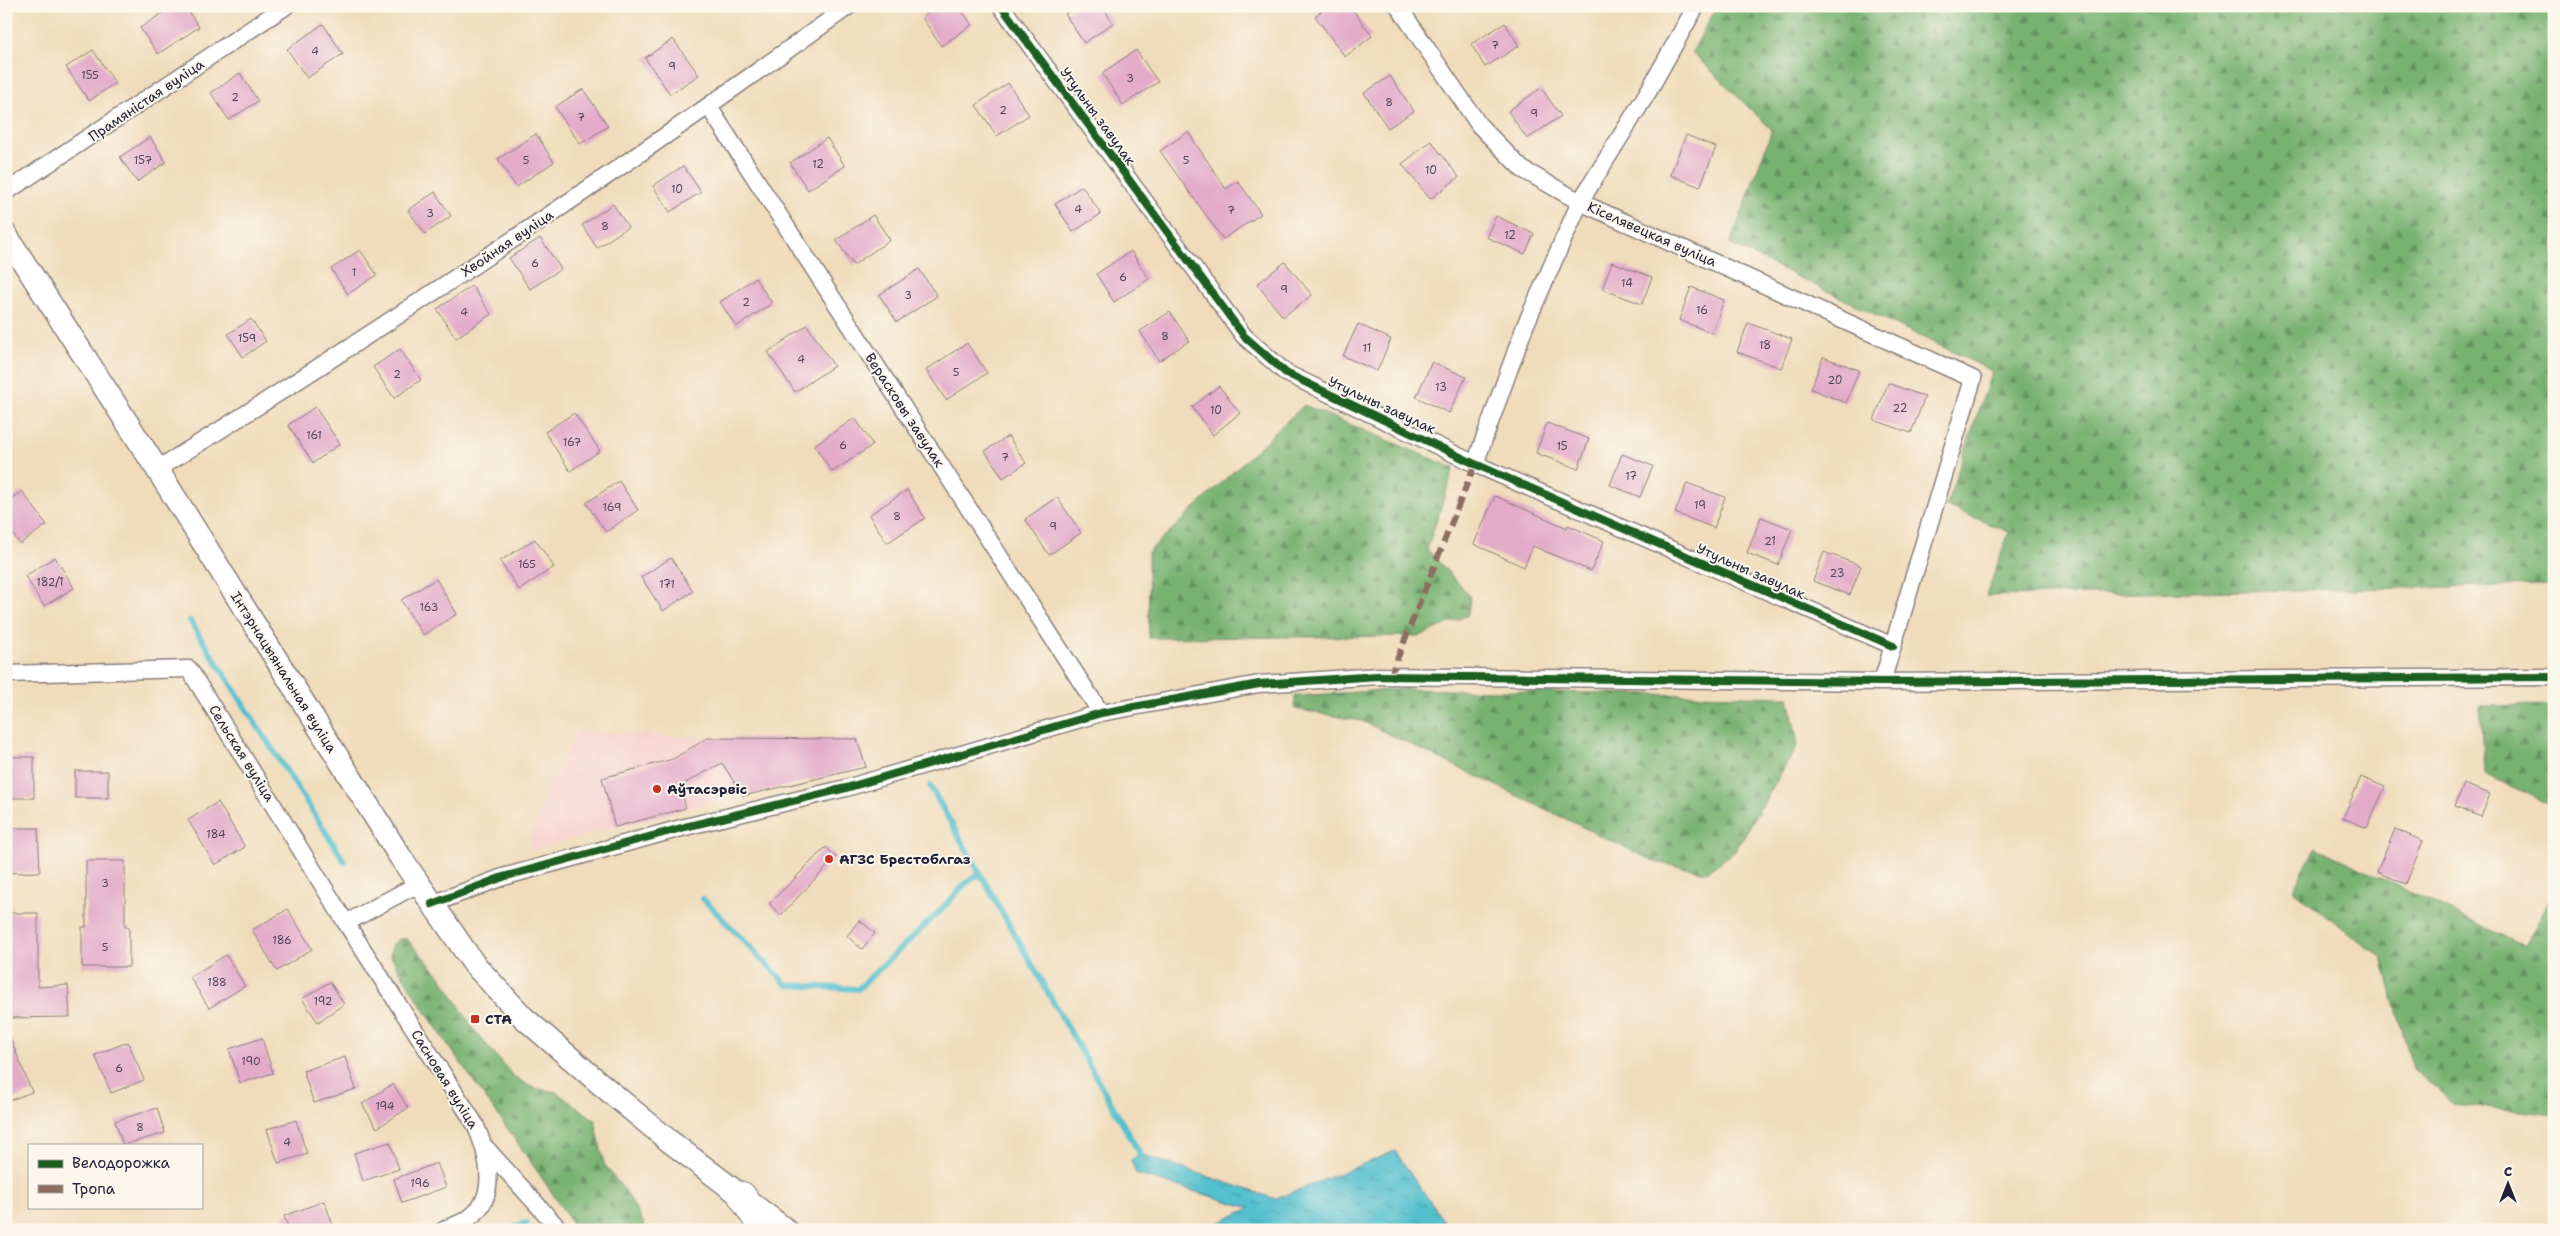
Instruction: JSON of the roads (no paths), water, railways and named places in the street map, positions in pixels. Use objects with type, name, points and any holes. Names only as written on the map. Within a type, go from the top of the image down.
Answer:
[{"type":"highway","points":[[742,1196],[764,1230]]},
{"type":"main road","name":"Інтэрнацыянальная вуліца","points":[[6,235],[157,469],[418,884],[481,971],[524,1018],[597,1080],[668,1140],[786,1230]]},
{"type":"street","name":"Прамяністая вуліца","points":[[6,192],[286,6]]},
{"type":"street","name":"Хвойная вуліца","points":[[157,469],[233,424],[508,243],[709,107],[849,6]]},
{"type":"street","name":"Утульны завулак","points":[[1001,6],[1244,336],[1286,374],[1475,464],[1893,646]]},
{"type":"street","name":"Кіселявецкая вуліца","points":[[1398,6],[1479,125],[1522,169],[1580,202],[1972,379],[1893,646]]},
{"type":"street","points":[[1475,464],[1524,326],[1580,202],[1648,92],[1696,6]]},
{"type":"street","name":"Верасковы завулак","points":[[709,107],[1101,713]]},
{"type":"street","points":[[1882,682],[1893,646]]},
{"type":"street","name":"Сельская вуліца","points":[[6,674],[189,670],[346,923]]},
{"type":"street","points":[[432,904],[503,877],[686,827],[846,788],[1101,713],[1260,684],[1378,676],[1882,682],[2554,678]]},
{"type":"street","points":[[346,923],[418,884]]},
{"type":"street","name":"Сасновая вуліца","points":[[346,923],[475,1124],[485,1148],[490,1170],[484,1199],[470,1217],[444,1230]]},
{"type":"street","points":[[485,1148],[560,1230]]},
{"type":"water","points":[[1395,1151],[1450,1230],[1203,1230],[1250,1208],[1136,1174],[1131,1160],[1140,1154],[1276,1199]]},
{"type":"waterway","points":[[190,621],[345,862]]},
{"type":"waterway","points":[[930,786],[1140,1154]]},
{"type":"waterway","points":[[703,899],[787,985],[858,989],[940,911],[965,884],[980,873]]},
{"type":"waterway","points":[[509,1230],[527,1223]]},
{"type":"place","name":"Аўтасэрвіс","points":[[657,789]]},
{"type":"place","name":"АГЗС Брестоблгаз","points":[[829,859]]},
{"type":"place","name":"СТА","points":[[475,1019]]}]
